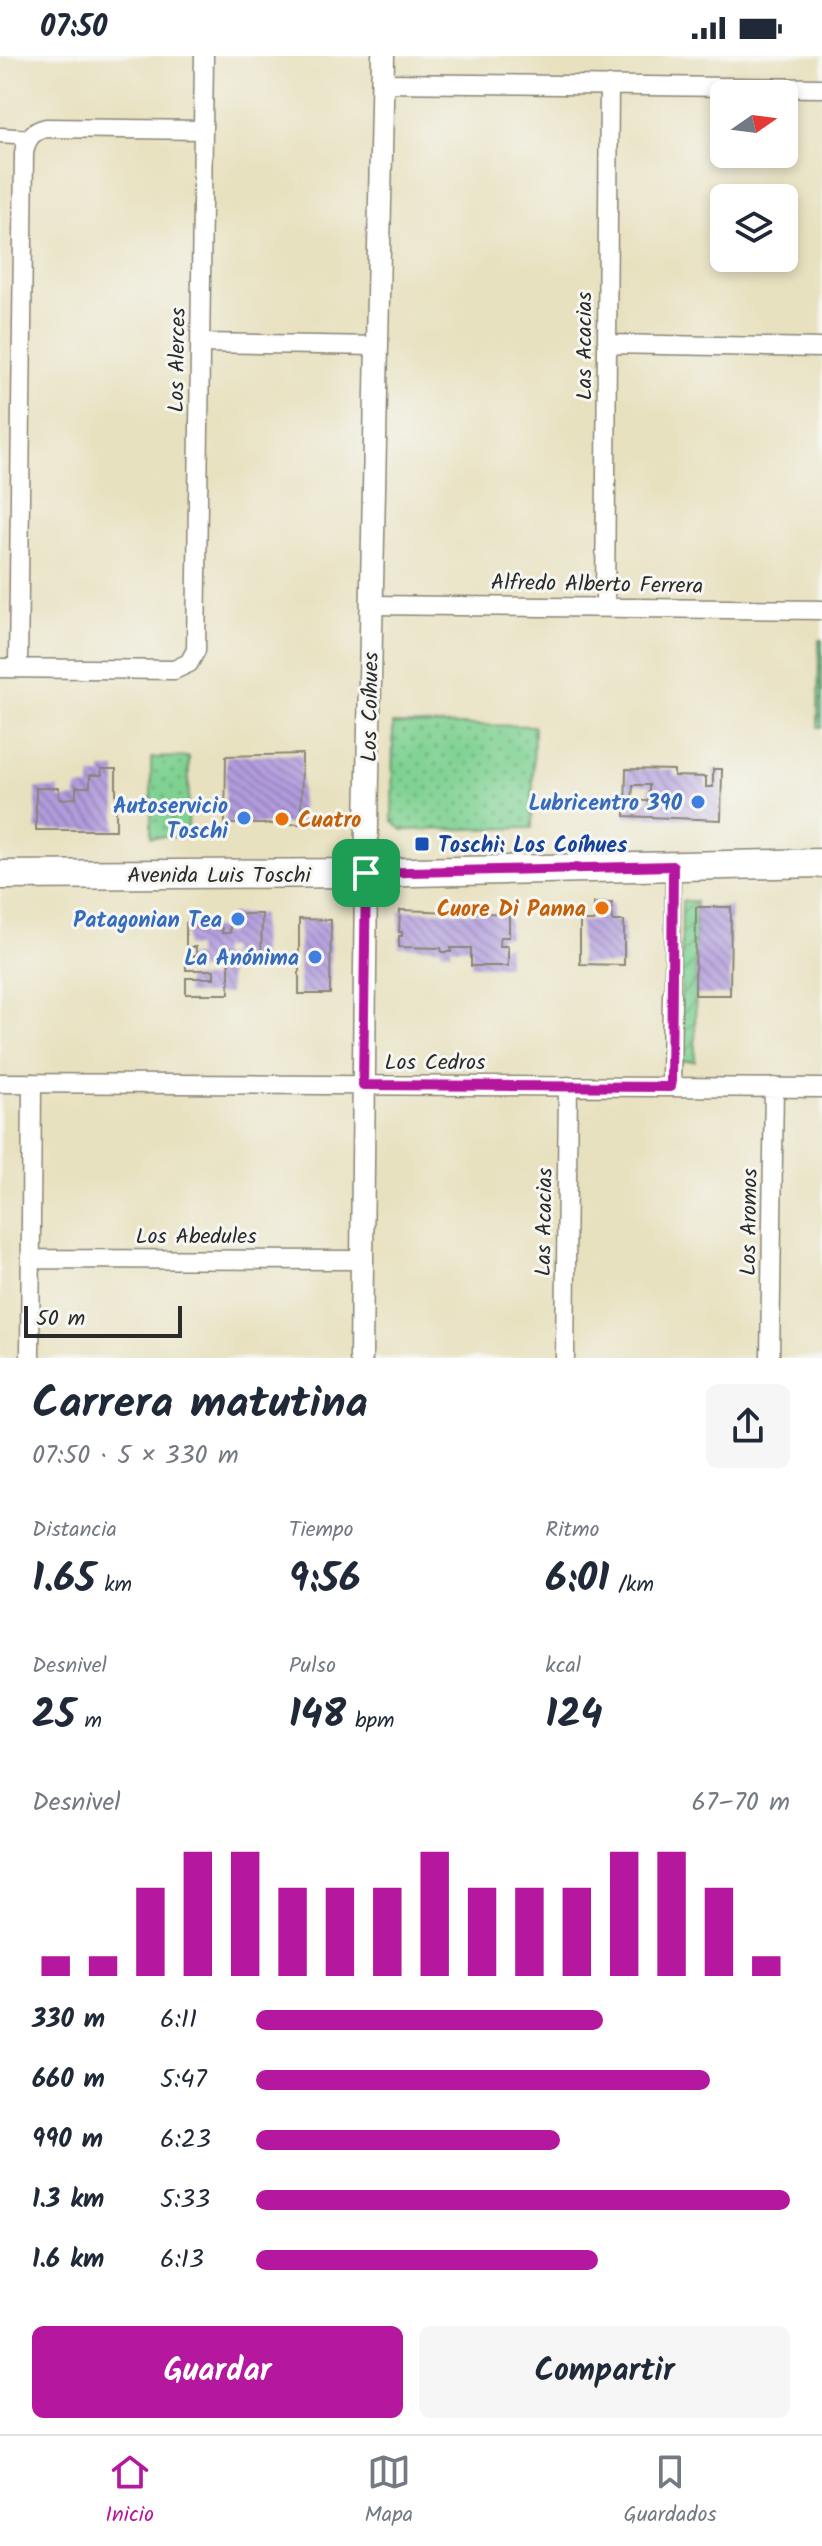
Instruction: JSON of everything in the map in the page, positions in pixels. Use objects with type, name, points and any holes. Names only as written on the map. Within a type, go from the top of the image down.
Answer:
[{"type":"main road","name":"Avenida Luis Toschi","points":[[0,875],[366,873],[822,863]]},
{"type":"street","name":"Los Alerces","points":[[9,668],[180,669],[189,663],[197,645],[204,56]]},
{"type":"street","name":"Los Coíhues","points":[[361,1358],[366,873],[383,56]]},
{"type":"street","points":[[383,83],[822,88]]},
{"type":"street","name":"Las Acacias","points":[[605,607],[609,85]]},
{"type":"street","points":[[0,144],[29,137],[46,128],[203,130]]},
{"type":"street","points":[[0,135],[29,137]]},
{"type":"street","points":[[9,668],[24,153],[29,137]]},
{"type":"street","points":[[200,343],[377,346]]},
{"type":"street","points":[[607,344],[822,348]]},
{"type":"street","name":"Alfredo Alberto Ferrera","points":[[371,605],[822,610]]},
{"type":"street","points":[[671,1087],[673,866]]},
{"type":"street","name":"Los Cedros","points":[[0,1083],[822,1088]]},
{"type":"street","points":[[30,1358],[32,1083]]},
{"type":"street","name":"Las Acacias","points":[[565,1358],[568,1086]]},
{"type":"street","name":"Los Aromos","points":[[770,1358],[774,1087]]},
{"type":"street","name":"Los Abedules","points":[[31,1259],[362,1260]]},
{"type":"green space","points":[[819,640],[822,640],[822,727],[818,727]]},
{"type":"green space","points":[[393,724],[534,726],[532,828],[402,830],[392,820]]},
{"type":"green space","points":[[189,757],[188,837],[151,837],[151,758]]},
{"type":"green space","points":[[682,901],[696,901],[695,1061],[680,1061]]},
{"type":"building","points":[[302,754],[301,824],[225,824],[226,756]]},
{"type":"building","points":[[101,769],[116,769],[116,830],[36,830],[36,788],[59,788],[59,799],[76,798],[76,787],[90,787],[90,775],[102,775]]},
{"type":"building","points":[[626,769],[674,770],[674,776],[706,777],[706,787],[713,787],[713,769],[722,769],[721,820],[625,816]],"holes":[[[633,785],[649,785],[649,801],[632,801]]]},
{"type":"building","points":[[594,903],[612,903],[612,921],[624,921],[624,965],[580,964],[580,921],[594,921]]},
{"type":"building","points":[[696,907],[731,907],[730,995],[695,995]]},
{"type":"building","points":[[400,910],[509,914],[509,937],[500,937],[499,946],[508,946],[508,966],[471,966],[471,948],[451,948],[451,952],[442,952],[441,948],[399,947],[399,936],[402,936],[399,932]]},
{"type":"building","points":[[230,914],[262,914],[261,961],[229,956],[229,994],[186,994],[186,978],[214,978],[214,970],[186,970],[186,956],[196,956],[196,947],[186,947],[186,923],[197,923],[197,928],[222,928],[222,933],[230,933]],"holes":[[[221,948],[230,948],[229,956],[221,956]]]},
{"type":"building","name":"La Anónima","points":[[299,919],[331,920],[330,994],[299,994]]},
{"type":"place","name":"Lubricentro 390","points":[[698,802]]},
{"type":"place","name":"Autoservicio Toschi","points":[[244,818]]},
{"type":"place","name":"Cuatro","points":[[282,819]]},
{"type":"place","name":"Toschi: Los Coíhues","points":[[422,844]]},
{"type":"place","name":"Cuore Di Panna","points":[[602,908]]},
{"type":"place","name":"Patagonian Tea","points":[[238,919]]},
{"type":"place","name":"La Anónima","points":[[315,957]]},
{"type":"route","points":[[673,866],[671,1087],[363,1085],[366,873],[673,866]]}]
